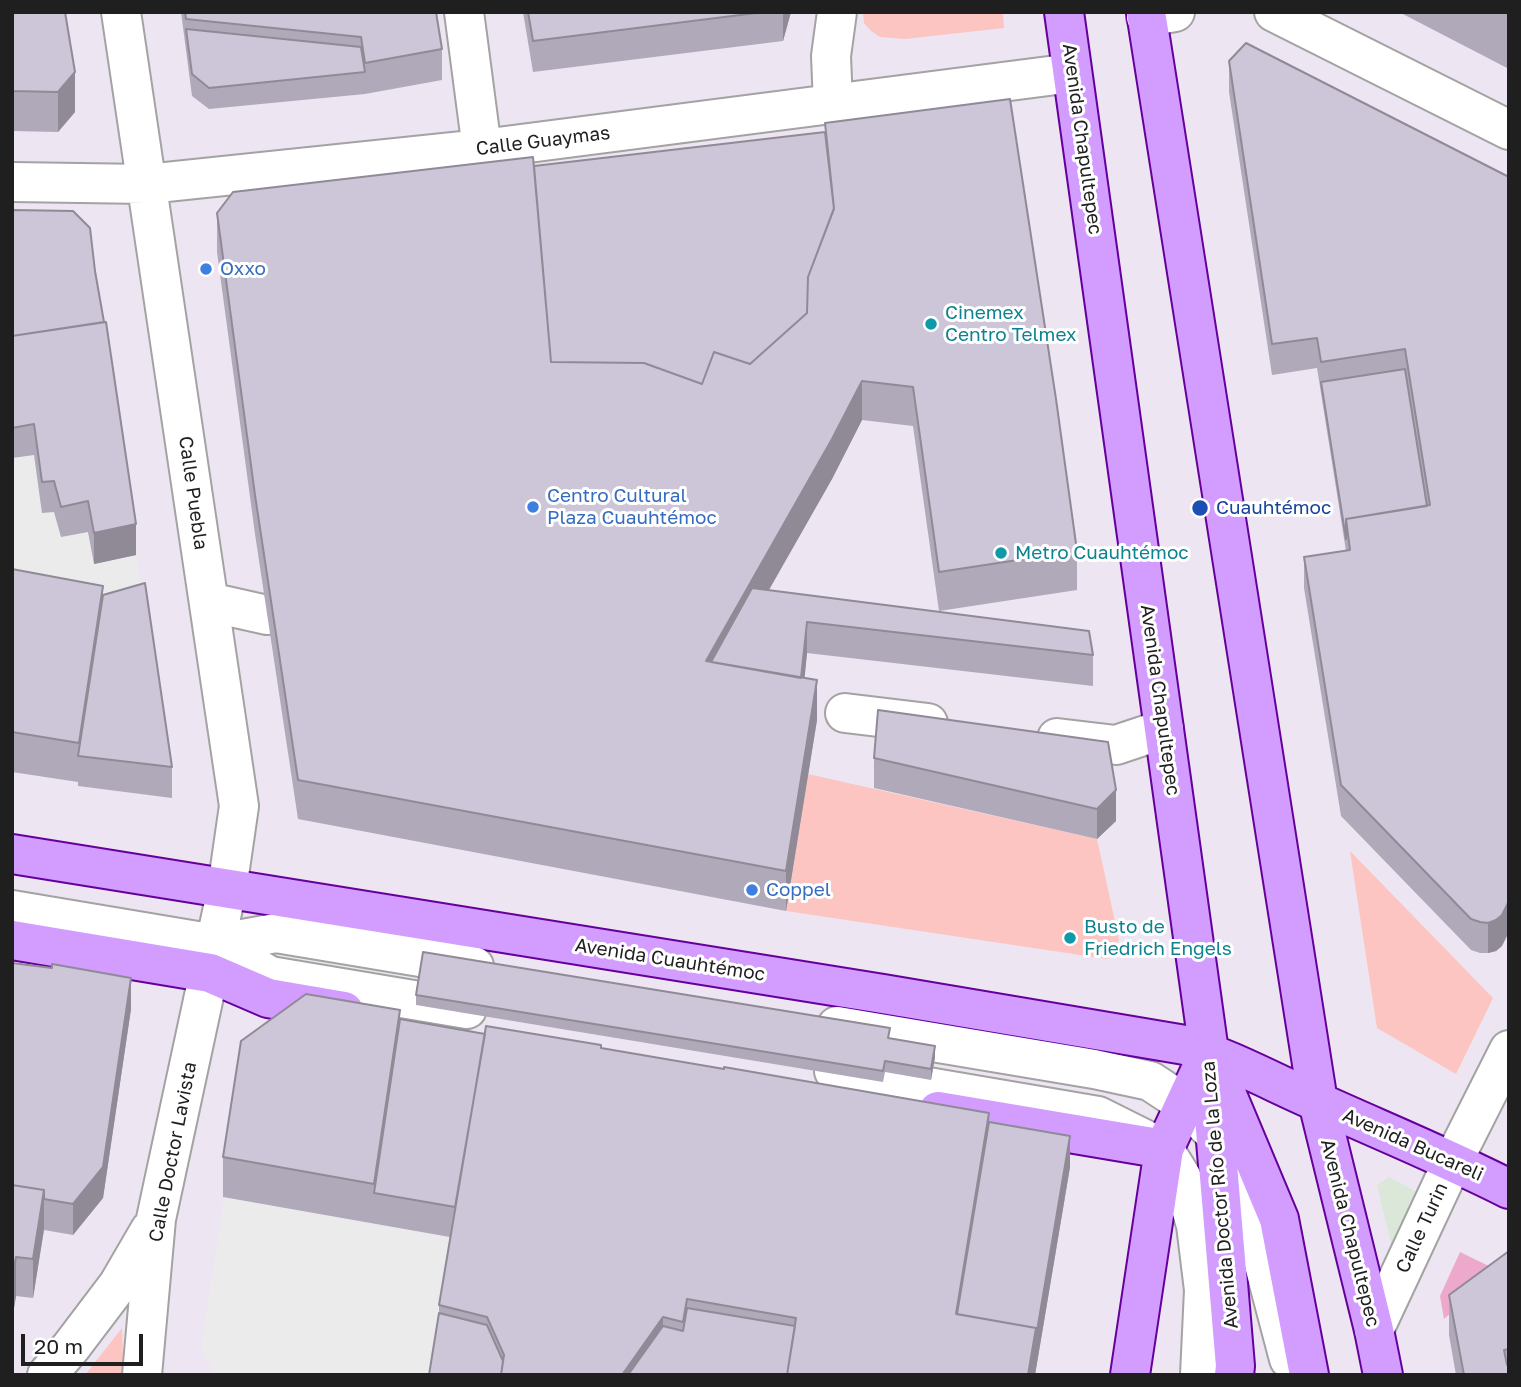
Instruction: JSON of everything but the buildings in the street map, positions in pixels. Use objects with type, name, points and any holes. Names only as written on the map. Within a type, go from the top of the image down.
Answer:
[{"type":"main road","name":"Avenida Chapultepec","points":[[1064,12],[1209,1052],[1279,1219],[1309,1375]]},
{"type":"main road","name":"Avenida Chapultepec","points":[[1156,14],[1318,1102],[1374,1330],[1382,1375]]},
{"type":"main road","name":"Avenida Cuauhtémoc","points":[[12,854],[1185,1045],[1209,1052],[1318,1102]]},
{"type":"main road","points":[[12,940],[212,958],[268,998],[494,1025]]},
{"type":"main road","name":"Avenida Doctor Río de la Loza","points":[[1130,1375],[1164,1149],[1209,1052]]},
{"type":"main road","name":"Avenida Doctor Río de la Loza","points":[[1209,1052],[1234,1375]]},
{"type":"main road","points":[[801,1077],[1164,1149]]},
{"type":"main road","name":"Avenida Bucareli","points":[[1318,1102],[1453,1161],[1509,1189]]},
{"type":"street","name":"Calle Puebla","points":[[121,12],[239,806],[227,889],[212,958]]},
{"type":"street","points":[[464,12],[482,149]]},
{"type":"street","points":[[832,104],[831,57],[837,12]]},
{"type":"street","points":[[1275,12],[1509,130]]},
{"type":"street","name":"Calle Guaymas","points":[[12,182],[147,184],[482,149],[1072,73]]},
{"type":"street","points":[[209,602],[267,615]]},
{"type":"street","points":[[845,713],[967,728]]},
{"type":"street","points":[[1021,734],[1116,746],[1164,729]]},
{"type":"street","points":[[12,910],[212,958],[276,933],[508,972]]},
{"type":"street","name":"Calle Doctor Lavista","points":[[142,1375],[156,1219],[212,958]]},
{"type":"street","points":[[808,1021],[1094,1069],[1150,1081],[1185,1104],[1214,1135],[1244,1189],[1292,1375]]},
{"type":"street","name":"Calle Turin","points":[[1374,1330],[1453,1161],[1509,1050]]},
{"type":"street","points":[[1164,1149],[1182,1178],[1196,1226],[1204,1290],[1200,1375]]},
{"type":"street","points":[[47,1375],[118,1285],[156,1219]]},
{"type":"shaded area","points":[[863,12],[1003,12],[1004,28],[905,39],[880,37],[864,23]]},
{"type":"shaded area","points":[[34,455],[42,512],[54,512],[136,555],[145,614],[12,608],[12,458]]},
{"type":"shaded area","points":[[808,774],[1097,839],[1119,940],[1107,959],[786,911]]},
{"type":"shaded area","points":[[1350,851],[1493,998],[1456,1074],[1377,1028]]},
{"type":"shaded area","points":[[1389,1177],[1428,1198],[1393,1252],[1377,1185]]},
{"type":"shaded area","points":[[224,1197],[457,1239],[434,1375],[216,1375],[201,1349]]},
{"type":"shaded area","points":[[1460,1252],[1499,1271],[1444,1319],[1440,1296]]},
{"type":"shaded area","points":[[122,1328],[121,1375],[85,1375]]},
{"type":"place","name":"Oxxo","points":[[206,269]]},
{"type":"place","name":"Cinemex Centro Telmex","points":[[931,324]]},
{"type":"place","name":"Centro Cultural Plaza Cuauhtémoc","points":[[533,507]]},
{"type":"place","name":"Cuauhtémoc","points":[[1200,508]]},
{"type":"place","name":"Metro Cuauhtémoc","points":[[1001,553]]},
{"type":"place","name":"Coppel","points":[[752,890]]},
{"type":"place","name":"Busto de Friedrich Engels","points":[[1070,938]]}]
